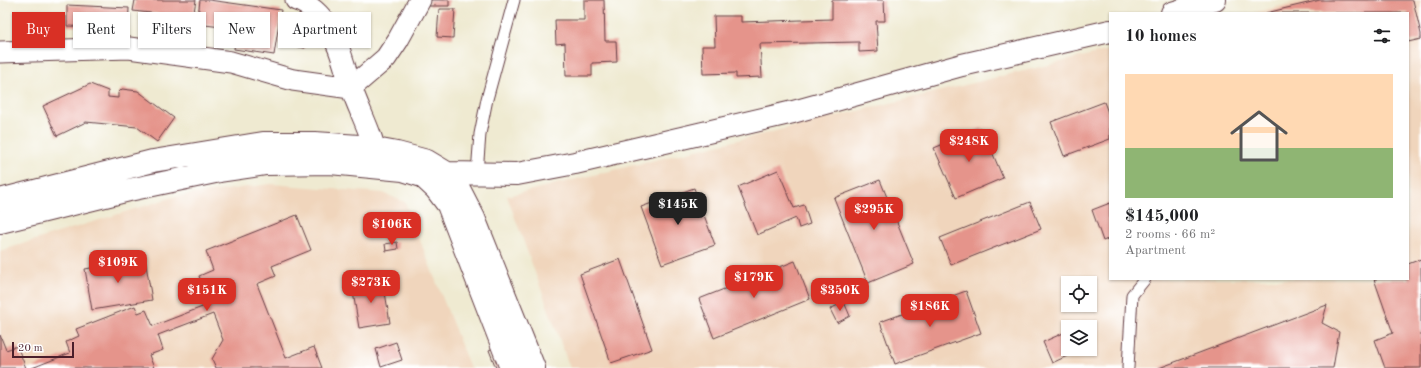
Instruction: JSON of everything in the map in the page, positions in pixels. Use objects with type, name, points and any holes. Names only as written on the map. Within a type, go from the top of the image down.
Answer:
[{"type":"main road","points":[[1175,12],[1200,2]]},
{"type":"main road","points":[[422,176],[447,173],[517,174],[575,163],[793,112],[962,65],[1109,31]]},
{"type":"main road","points":[[0,200],[153,161],[263,143],[315,143],[359,146],[377,159],[422,176],[436,189],[448,205],[511,368]]},
{"type":"main road","points":[[0,222],[129,190],[220,171],[266,164],[330,163],[377,159],[397,153],[427,161],[447,173],[455,181],[474,218],[534,368]]},
{"type":"street","points":[[296,0],[308,6],[327,25],[337,42],[351,88],[377,159]]},
{"type":"street","points":[[0,52],[129,48],[231,62],[293,80],[351,88],[386,58],[398,40],[420,0]]},
{"type":"lane","points":[[477,173],[480,134],[487,99],[514,0]]},
{"type":"lane","points":[[1128,368],[1132,295],[1143,280]]},
{"type":"shaded area","points":[[1303,0],[1421,0],[1421,368],[570,368],[507,196],[1109,50],[1109,280],[1409,280],[1409,12],[1258,12]]},
{"type":"shaded area","points":[[271,184],[383,193],[405,202],[470,368],[0,368],[0,251],[173,197]]},
{"type":"building","points":[[135,0],[196,0],[194,12],[133,11]]},
{"type":"building","points":[[200,0],[281,10],[281,12],[278,12],[278,29],[274,55],[234,49],[270,48],[270,12],[214,12],[214,26],[206,25],[206,12],[198,12]]},
{"type":"building","points":[[430,0],[449,0],[449,6],[429,6]]},
{"type":"building","points":[[584,0],[604,0],[605,41],[616,41],[617,62],[592,63],[592,76],[566,76],[565,43],[556,44],[555,20],[584,20]]},
{"type":"building","points":[[832,0],[884,0],[885,21],[876,21],[878,51],[859,52],[859,42],[760,44],[762,77],[736,78],[736,73],[703,74],[702,46],[715,46],[714,16],[741,16],[741,22],[832,19]]},
{"type":"building","points":[[1320,0],[1413,0],[1421,39],[1409,42],[1409,12],[1270,12]]},
{"type":"building","points":[[67,5],[129,8],[129,12],[73,12],[73,26],[67,26]]},
{"type":"building","points":[[439,9],[455,9],[453,38],[437,37]]},
{"type":"building","points":[[90,84],[108,91],[108,97],[118,98],[118,93],[122,89],[138,91],[174,118],[157,142],[137,127],[86,122],[57,136],[43,106]]},
{"type":"building","points":[[1104,102],[1109,115],[1109,139],[1064,156],[1051,122]]},
{"type":"building","points":[[982,128],[1003,178],[956,198],[934,148]]},
{"type":"building","points":[[778,170],[794,208],[804,205],[810,224],[799,228],[796,218],[757,235],[738,187]]},
{"type":"building","points":[[880,180],[914,264],[868,283],[834,198]]},
{"type":"building","points":[[694,188],[715,245],[662,264],[641,207]]},
{"type":"building","points":[[1030,202],[1041,229],[951,265],[940,238]]},
{"type":"building","points":[[1109,203],[1109,238],[1103,241],[1092,210]]},
{"type":"building","points":[[297,215],[311,250],[272,266],[276,276],[257,284],[286,358],[314,347],[322,368],[216,368],[212,359],[223,340],[213,314],[158,335],[163,350],[149,355],[154,368],[32,368],[70,353],[66,342],[79,336],[76,329],[135,306],[138,313],[146,310],[153,326],[210,304],[199,276],[213,270],[206,251]]},
{"type":"building","points":[[397,242],[398,249],[386,251],[385,244]]},
{"type":"building","points":[[145,259],[152,300],[92,310],[85,269]]},
{"type":"building","points":[[620,259],[652,349],[611,363],[580,274]]},
{"type":"building","points":[[1421,259],[1421,368],[1385,368],[1375,340],[1393,333],[1374,280],[1409,280],[1409,264]]},
{"type":"building","points":[[795,261],[810,299],[714,338],[699,299]]},
{"type":"building","points":[[383,280],[390,323],[359,328],[352,286]]},
{"type":"building","points":[[966,291],[981,333],[895,364],[880,322]]},
{"type":"building","points":[[844,302],[850,316],[837,323],[830,309]]},
{"type":"building","points":[[1327,305],[1322,323],[1339,332],[1333,368],[1159,368]]},
{"type":"building","points":[[1061,334],[1061,356],[1067,356],[1052,363],[1043,342]]},
{"type":"building","points":[[0,335],[6,350],[17,346],[26,368],[0,368]]},
{"type":"building","points":[[396,342],[402,360],[381,367],[376,349]]},
{"type":"building","points":[[497,346],[506,368],[496,368],[489,350]]}]
